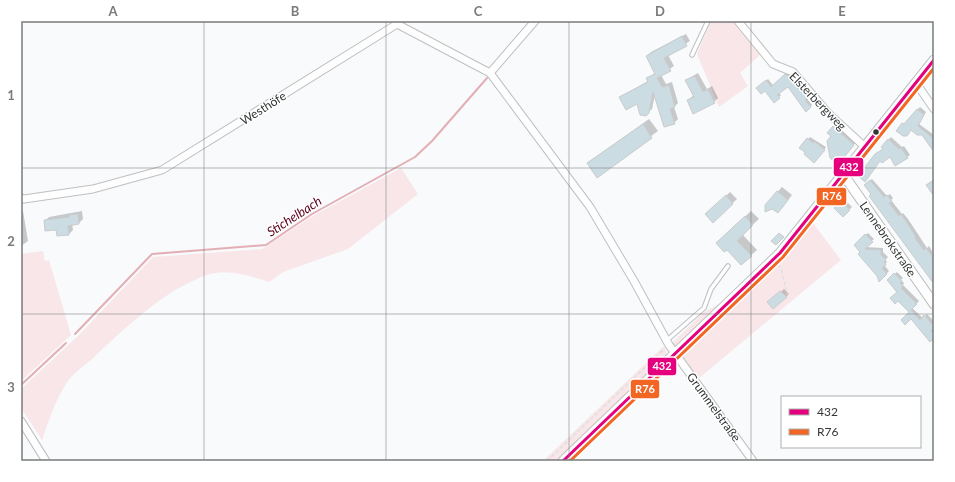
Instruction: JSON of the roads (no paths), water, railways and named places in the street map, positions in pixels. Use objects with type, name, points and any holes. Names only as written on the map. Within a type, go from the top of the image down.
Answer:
[{"type":"street","points":[[490,73],[535,21]]},
{"type":"street","name":"Elsterbergweg","points":[[738,21],[773,64],[793,72],[828,113],[865,147]]},
{"type":"street","name":"Westhöfe","points":[[21,198],[24,199],[93,189],[162,170],[397,24],[490,73]]},
{"type":"street","points":[[563,461],[773,259],[934,60]]},
{"type":"street","name":"Grummelstraße","points":[[490,73],[590,207],[675,354],[753,461]]},
{"type":"street","points":[[916,83],[934,109]]},
{"type":"street","name":"Lennebrokstraße","points":[[843,174],[934,304]]},
{"type":"street","points":[[21,421],[46,461]]},
{"type":"lane","points":[[692,55],[708,21]]},
{"type":"lane","points":[[668,343],[704,308],[711,288],[728,266]]},
{"type":"waterway","name":"Stichelbach","points":[[75,334],[152,254],[266,245],[312,214],[415,157],[432,141],[487,78]]},
{"type":"waterway","name":"Stichelbach","points":[[21,385],[66,343]]}]
